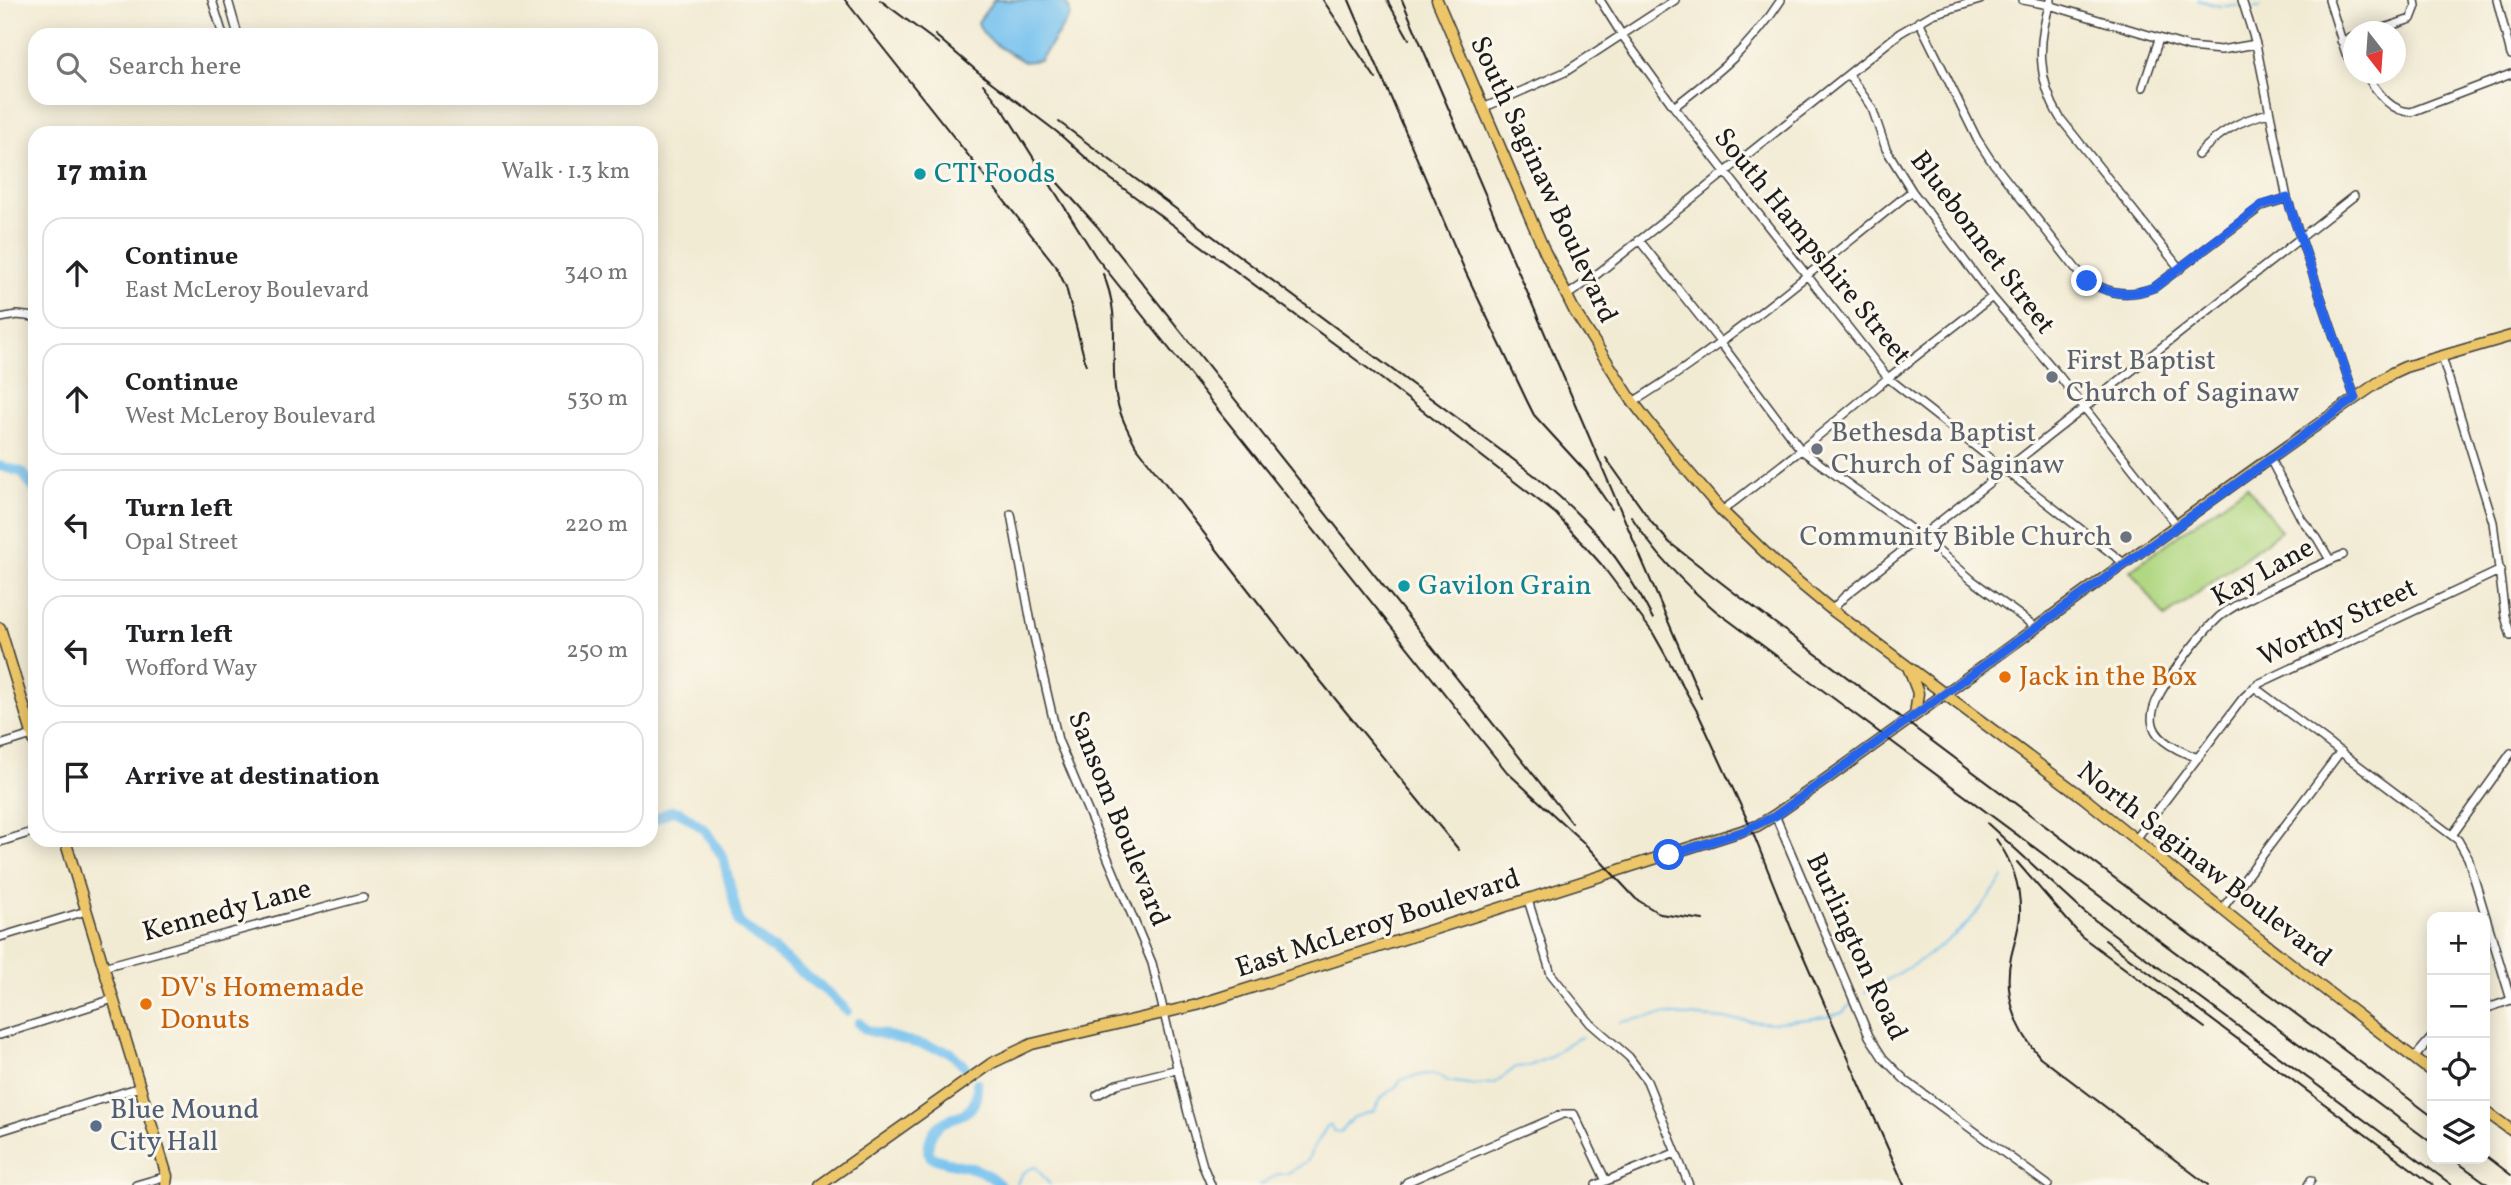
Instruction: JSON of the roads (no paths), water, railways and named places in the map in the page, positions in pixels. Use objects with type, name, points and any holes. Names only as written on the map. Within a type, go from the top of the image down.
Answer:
[{"type":"main road","name":"South Saginaw Boulevard","points":[[1437,0],[1566,296],[1595,346],[1633,402],[1722,511],[1779,566],[1832,610],[1947,694]]},
{"type":"main road","name":"East McLeroy Boulevard","points":[[820,1185],[992,1063],[1014,1051],[1052,1039],[1164,1014],[1744,831],[1775,816],[2355,398],[2405,367],[2511,336]]},
{"type":"main road","points":[[0,628],[4,654],[28,722]]},
{"type":"main road","points":[[1908,666],[1918,692],[1915,715]]},
{"type":"main road","name":"North Saginaw Boulevard","points":[[1947,694],[2427,1068]]},
{"type":"main road","points":[[67,847],[166,1180],[175,1185]]},
{"type":"main road","points":[[2490,1115],[2511,1130]]},
{"type":"street","points":[[212,0],[221,28]]},
{"type":"street","points":[[228,0],[236,28]]},
{"type":"street","name":"South Hampshire Street","points":[[1600,0],[1674,107],[1888,378],[2125,564]]},
{"type":"street","points":[[1483,108],[1556,77],[1675,0]]},
{"type":"street","points":[[1674,107],[1748,46],[1780,0]]},
{"type":"street","points":[[1566,296],[1591,279],[1900,33],[1946,9],[1980,0]]},
{"type":"street","points":[[2022,0],[2050,3],[2159,39],[2211,50],[2256,44]]},
{"type":"street","points":[[2242,0],[2256,44],[2287,198],[2355,398]]},
{"type":"street","points":[[2329,0],[2343,46]]},
{"type":"street","points":[[2405,21],[2411,19],[2416,6],[2415,0]]},
{"type":"street","points":[[2497,0],[2511,55]]},
{"type":"street","points":[[2050,3],[2040,56],[2044,83],[2053,106],[2064,124],[2180,269]]},
{"type":"street","points":[[1919,21],[1983,149],[2087,281],[2105,291],[2137,293],[2163,283],[2262,205],[2287,198]]},
{"type":"street","points":[[2143,87],[2159,39]]},
{"type":"street","name":"Bluebonnet Street","points":[[1849,75],[1872,108],[1886,149],[1912,191],[1992,297],[2177,526]]},
{"type":"street","points":[[2373,84],[2390,106],[2401,111],[2412,111],[2511,75]]},
{"type":"street","points":[[2198,155],[2229,127],[2242,120],[2269,113]]},
{"type":"street","points":[[1633,402],[1671,379],[1720,342],[1912,191]]},
{"type":"street","points":[[1832,610],[1841,599],[2085,410],[2354,196]]},
{"type":"street","points":[[1639,240],[1801,450],[1922,537],[1972,580],[2037,628]]},
{"type":"street","points":[[1722,511],[1992,297]]},
{"type":"street","points":[[0,318],[28,316]]},
{"type":"street","points":[[2442,357],[2493,522],[2505,616],[2511,636]]},
{"type":"street","points":[[2270,459],[2302,520],[2330,560]]},
{"type":"street","name":"Sansom Boulevard","points":[[1011,514],[1032,628],[1058,740],[1144,942],[1157,982],[1203,1166],[1211,1185]]},
{"type":"street","name":"Kay Lane","points":[[2198,758],[2179,751],[2156,732],[2152,711],[2162,689],[2181,661],[2220,617],[2241,603],[2343,555]]},
{"type":"street","name":"Worthy Street","points":[[2136,839],[2254,687],[2501,570]]},
{"type":"street","points":[[2254,687],[2453,834],[2462,845],[2511,1000],[2490,1007]]},
{"type":"street","points":[[0,745],[28,740]]},
{"type":"street","points":[[2222,909],[2341,751]]},
{"type":"street","points":[[2453,834],[2511,752]]},
{"type":"street","name":"Burlington Road","points":[[1775,816],[1869,1036],[1883,1058],[1906,1081],[2048,1185]]},
{"type":"street","points":[[0,842],[28,833]]},
{"type":"street","name":"Kennedy Lane","points":[[103,967],[363,897]]},
{"type":"street","points":[[1528,900],[1551,974],[1590,1023],[1629,1056],[1647,1081],[1689,1185]]},
{"type":"street","points":[[0,937],[86,911]]},
{"type":"street","points":[[0,1035],[113,999]]},
{"type":"street","points":[[2414,1058],[2431,1038]]},
{"type":"street","points":[[1097,1095],[1116,1084],[1178,1069]]},
{"type":"street","points":[[0,1131],[140,1087]]},
{"type":"street","points":[[1405,1185],[1563,1114],[1574,1114],[1579,1121],[1606,1181]]},
{"type":"street","points":[[1596,1185],[1675,1153]]},
{"type":"street","points":[[136,1185],[166,1180]]},
{"type":"water","points":[[994,0],[1064,0],[1070,10],[1070,16],[1040,60],[1024,62],[997,45],[981,29],[978,22]]},
{"type":"waterway","points":[[2198,0],[2219,6],[2239,6]]},
{"type":"waterway","points":[[2250,7],[2261,7]]},
{"type":"waterway","points":[[0,466],[22,472],[28,480]]},
{"type":"waterway","points":[[658,818],[671,811],[680,812],[705,830],[723,857],[739,923],[831,995],[847,1011]]},
{"type":"waterway","points":[[1865,992],[1912,966],[1956,934],[1981,908],[2004,877]]},
{"type":"waterway","points":[[1620,1022],[1664,1014],[1771,1023],[1826,1017],[1842,1013],[1850,1005]]},
{"type":"waterway","points":[[859,1023],[866,1030],[950,1052],[968,1070]]},
{"type":"waterway","points":[[1260,1185],[1307,1162],[1327,1126],[1331,1125],[1333,1131],[1341,1132],[1354,1117],[1375,1111],[1383,1096],[1401,1080],[1431,1074],[1447,1081],[1474,1085],[1495,1083],[1516,1067],[1529,1066],[1550,1057],[1581,1037]]},
{"type":"waterway","points":[[977,1083],[976,1098],[971,1108],[937,1127],[931,1136],[928,1151],[931,1157],[983,1172],[1000,1185]]},
{"type":"waterway","points":[[1017,1185],[1024,1173],[1036,1167],[1050,1185]]},
{"type":"railway","points":[[845,0],[1056,266],[1066,287],[1086,365]]},
{"type":"railway","points":[[880,0],[939,44]]},
{"type":"railway","points":[[1323,0],[1376,79]]},
{"type":"railway","points":[[1349,0],[1466,273],[1534,415],[1587,473],[1612,509]]},
{"type":"railway","points":[[1387,0],[1409,39]]},
{"type":"railway","points":[[1402,0],[1701,698]]},
{"type":"railway","points":[[935,35],[978,72],[1057,132],[1104,174],[1370,370],[1556,514],[1601,564],[1653,633],[1698,713],[1751,828],[1791,928],[1904,1185]]},
{"type":"railway","points":[[983,84],[1004,111],[1096,257],[1507,772],[1583,842],[1636,899],[1660,914],[1703,920]]},
{"type":"railway","points":[[1059,122],[1534,475],[1571,507],[1602,540],[1629,577],[1653,619]]},
{"type":"railway","points":[[1057,182],[1097,226],[1572,823]]},
{"type":"railway","points":[[1103,274],[1109,290],[1114,320],[1116,396],[1136,446],[1296,651],[1459,850]]},
{"type":"railway","points":[[1606,458],[1652,523],[1670,543],[2427,1112]]},
{"type":"railway","points":[[1631,516],[1670,567],[1716,611],[2427,1139]]},
{"type":"railway","points":[[1987,823],[2084,912],[2452,1185]]},
{"type":"railway","points":[[1996,839],[2007,856],[2019,895],[2019,921],[2011,957],[2009,984],[2010,998],[2024,1035],[2040,1057],[2208,1185]]},
{"type":"railway","points":[[2017,862],[2081,936],[2205,1028]]},
{"type":"railway","points":[[2105,940],[2433,1185]]},
{"type":"railway","points":[[2490,1159],[2511,1175]]},
{"type":"railway","points":[[2460,1164],[2489,1185]]},
{"type":"place","name":"CTI Foods","points":[[920,174]]},
{"type":"place","name":"First Baptist Church of Saginaw","points":[[2052,377]]},
{"type":"place","name":"Bethesda Baptist Church of Saginaw","points":[[1817,449]]},
{"type":"place","name":"Community Bible Church","points":[[2126,537]]},
{"type":"place","name":"Gavilon Grain","points":[[1404,586]]},
{"type":"place","name":"Jack in the Box","points":[[2005,677]]},
{"type":"place","name":"DV's Homemade Donuts","points":[[146,1004]]},
{"type":"place","name":"Blue Mound City Hall","points":[[96,1126]]}]
